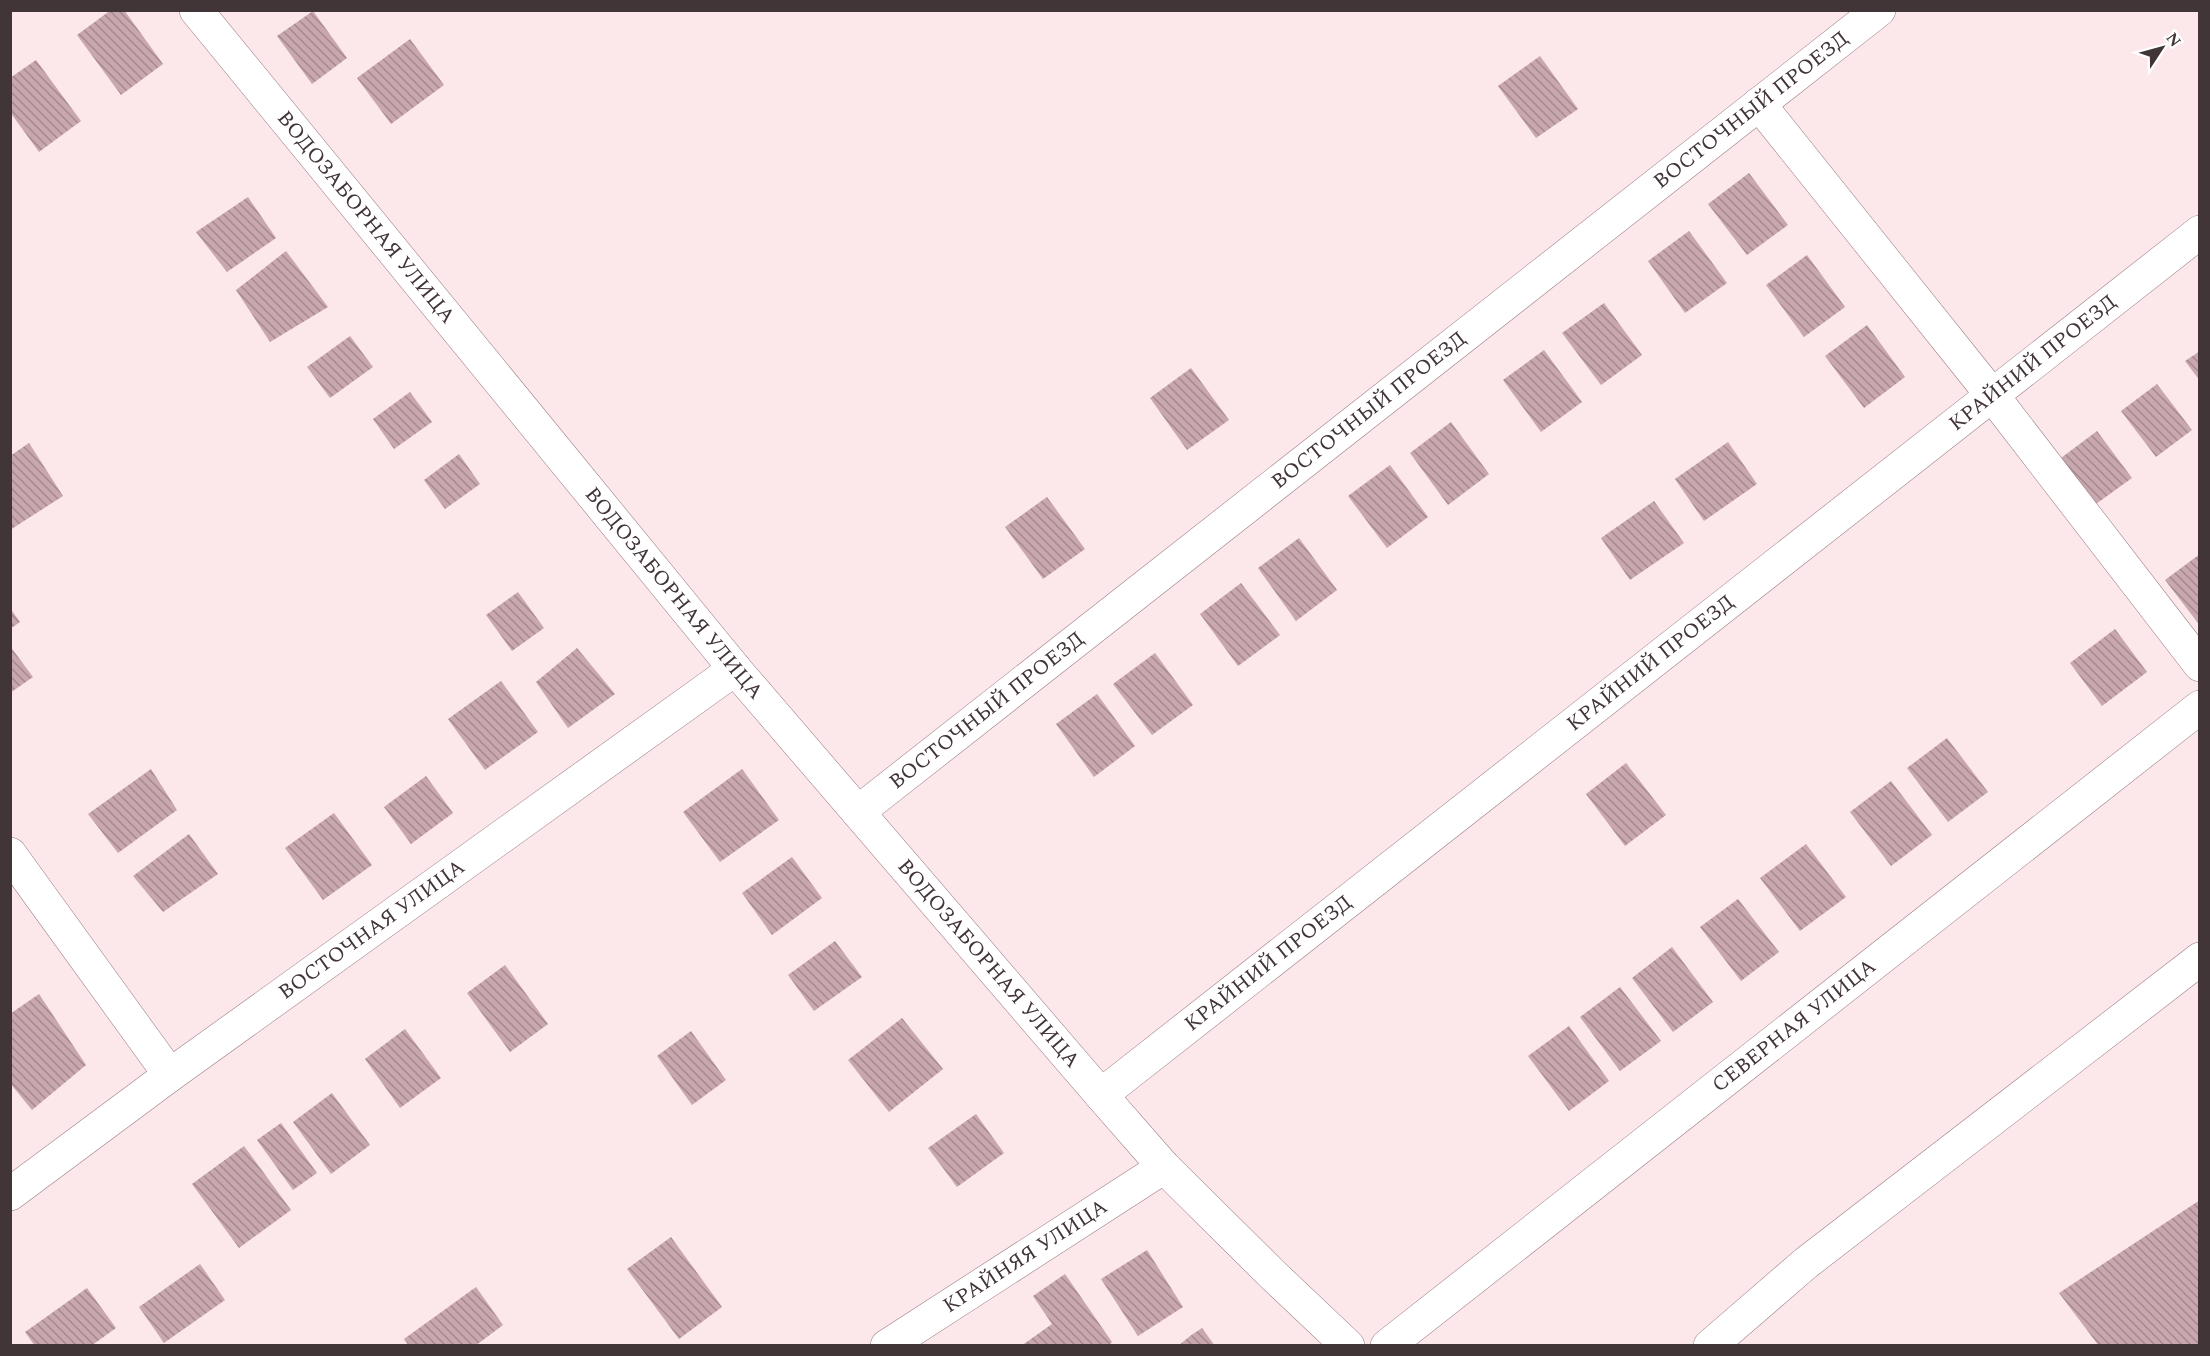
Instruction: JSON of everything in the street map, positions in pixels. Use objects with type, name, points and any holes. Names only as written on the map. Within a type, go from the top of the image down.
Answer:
[{"type":"street","name":"ВОДОЗАБОРНАЯ УЛИЦА","points":[[196,10],[735,669],[1101,1095],[1164,1167],[1348,1346]]},
{"type":"street","name":"ВОСТОЧНЫЙ ПРОЕЗД","points":[[858,812],[1879,10]]},
{"type":"street","points":[[1759,104],[1992,395],[2199,665]]},
{"type":"street","name":"КРАЙНИЙ ПРОЕЗД","points":[[1101,1095],[2199,232]]},
{"type":"street","name":"ВОСТОЧНАЯ УЛИЦА","points":[[10,1194],[170,1075],[735,669]]},
{"type":"street","name":"СЕВЕРНАЯ УЛИЦА","points":[[1387,1346],[2199,707]]},
{"type":"street","points":[[10,854],[170,1075]]},
{"type":"street","points":[[1710,1346],[1806,1263],[2199,959]]},
{"type":"street","name":"КРАЙНЯЯ УЛИЦА","points":[[887,1346],[1164,1167]]},
{"type":"building","points":[[111,10],[124,10],[163,64],[121,95],[77,35]]},
{"type":"building","points":[[313,11],[347,58],[312,84],[277,36]]},
{"type":"building","points":[[410,39],[444,85],[391,124],[357,78]]},
{"type":"building","points":[[1540,56],[1578,109],[1536,138],[1498,86]]},
{"type":"building","points":[[36,60],[81,121],[39,152],[10,112],[10,78]]},
{"type":"building","points":[[1749,173],[1788,225],[1747,255],[1708,204]]},
{"type":"building","points":[[248,197],[276,238],[227,272],[196,232]]},
{"type":"building","points":[[1689,231],[1727,283],[1685,313],[1648,261]]},
{"type":"building","points":[[286,251],[328,307],[270,342],[236,290]]},
{"type":"building","points":[[1807,255],[1845,307],[1804,337],[1766,285]]},
{"type":"building","points":[[1604,303],[1642,355],[1601,385],[1562,333]]},
{"type":"building","points":[[1867,325],[1905,377],[1864,408],[1825,356]]},
{"type":"building","points":[[350,336],[373,367],[330,398],[307,367]]},
{"type":"building","points":[[1544,350],[1582,402],[1541,432],[1503,380]]},
{"type":"building","points":[[2200,351],[2200,381],[2185,361]]},
{"type":"building","points":[[1191,368],[1229,420],[1187,450],[1150,398]]},
{"type":"building","points":[[2157,384],[2192,430],[2156,457],[2121,411]]},
{"type":"building","points":[[410,392],[432,422],[394,449],[373,419]]},
{"type":"building","points":[[1451,422],[1489,474],[1448,505],[1410,453]]},
{"type":"building","points":[[2097,431],[2132,478],[2096,504],[2061,458]]},
{"type":"building","points":[[1728,442],[1757,484],[1704,521],[1675,479]]},
{"type":"building","points":[[29,443],[63,496],[10,530],[10,456]]},
{"type":"building","points":[[459,454],[480,484],[445,509],[424,480]]},
{"type":"building","points":[[1390,465],[1428,517],[1387,548],[1348,496]]},
{"type":"building","points":[[1047,497],[1085,549],[1043,579],[1005,527]]},
{"type":"building","points":[[1654,501],[1684,543],[1630,580],[1601,538]]},
{"type":"building","points":[[1299,538],[1337,590],[1296,621],[1258,568]]},
{"type":"building","points":[[2200,554],[2200,622],[2198,623],[2165,580]]},
{"type":"building","points":[[1241,583],[1280,635],[1238,666],[1200,614]]},
{"type":"building","points":[[518,592],[544,628],[512,651],[486,615]]},
{"type":"building","points":[[10,608],[20,622],[10,629]]},
{"type":"building","points":[[2115,629],[2147,672],[2102,706],[2070,663]]},
{"type":"building","points":[[10,646],[33,677],[10,693]]},
{"type":"building","points":[[577,648],[615,694],[568,728],[536,682]]},
{"type":"building","points":[[1155,653],[1193,705],[1152,735],[1113,684]]},
{"type":"building","points":[[501,681],[538,732],[485,770],[448,719]]},
{"type":"building","points":[[1097,694],[1135,746],[1094,777],[1056,724]]},
{"type":"building","points":[[1947,738],[1988,792],[1948,822],[1907,768]]},
{"type":"building","points":[[1626,763],[1666,815],[1625,846],[1586,794]]},
{"type":"building","points":[[151,769],[177,810],[118,853],[88,814]]},
{"type":"building","points":[[742,769],[779,820],[720,862],[683,812]]},
{"type":"building","points":[[426,776],[453,813],[411,844],[384,807]]},
{"type":"building","points":[[1891,781],[1932,835],[1891,866],[1850,812]]},
{"type":"building","points":[[334,813],[372,865],[323,900],[285,848]]},
{"type":"building","points":[[189,834],[218,874],[163,912],[133,876]]},
{"type":"building","points":[[1806,844],[1846,897],[1800,931],[1760,878]]},
{"type":"building","points":[[792,857],[822,898],[772,935],[742,893]]},
{"type":"building","points":[[1738,899],[1779,952],[1741,981],[1700,927]]},
{"type":"building","points":[[835,941],[862,977],[814,1011],[788,975]]},
{"type":"building","points":[[1672,947],[1713,1002],[1673,1032],[1632,978]]},
{"type":"building","points":[[505,965],[548,1024],[510,1052],[467,993]]},
{"type":"building","points":[[1620,987],[1661,1041],[1620,1071],[1580,1017]]},
{"type":"building","points":[[39,994],[86,1065],[32,1110],[10,1083],[10,1014]]},
{"type":"building","points":[[902,1018],[943,1069],[889,1112],[848,1060]]},
{"type":"building","points":[[1569,1026],[1609,1081],[1569,1111],[1528,1056]]},
{"type":"building","points":[[405,1029],[441,1078],[400,1108],[365,1059]]},
{"type":"building","points":[[691,1031],[726,1080],[692,1105],[657,1056]]},
{"type":"building","points":[[332,1093],[370,1145],[331,1174],[293,1122]]},
{"type":"building","points":[[976,1114],[1004,1153],[957,1187],[928,1148]]},
{"type":"building","points":[[281,1123],[317,1173],[293,1190],[257,1140]]},
{"type":"building","points":[[244,1146],[291,1210],[239,1248],[192,1184]]},
{"type":"building","points":[[2200,1200],[2200,1346],[2099,1346],[2059,1293]]},
{"type":"building","points":[[671,1237],[722,1307],[679,1339],[627,1269]]},
{"type":"building","points":[[1147,1250],[1183,1307],[1138,1336],[1101,1279]]},
{"type":"building","points":[[200,1264],[225,1300],[164,1343],[139,1307]]},
{"type":"building","points":[[1065,1274],[1112,1342],[1108,1346],[1021,1346],[1052,1324],[1033,1296]]},
{"type":"building","points":[[476,1287],[503,1325],[475,1346],[409,1346],[404,1339]]},
{"type":"building","points":[[87,1288],[116,1328],[91,1346],[35,1346],[25,1332]]},
{"type":"building","points":[[1202,1328],[1215,1346],[1178,1346],[1190,1336]]}]
